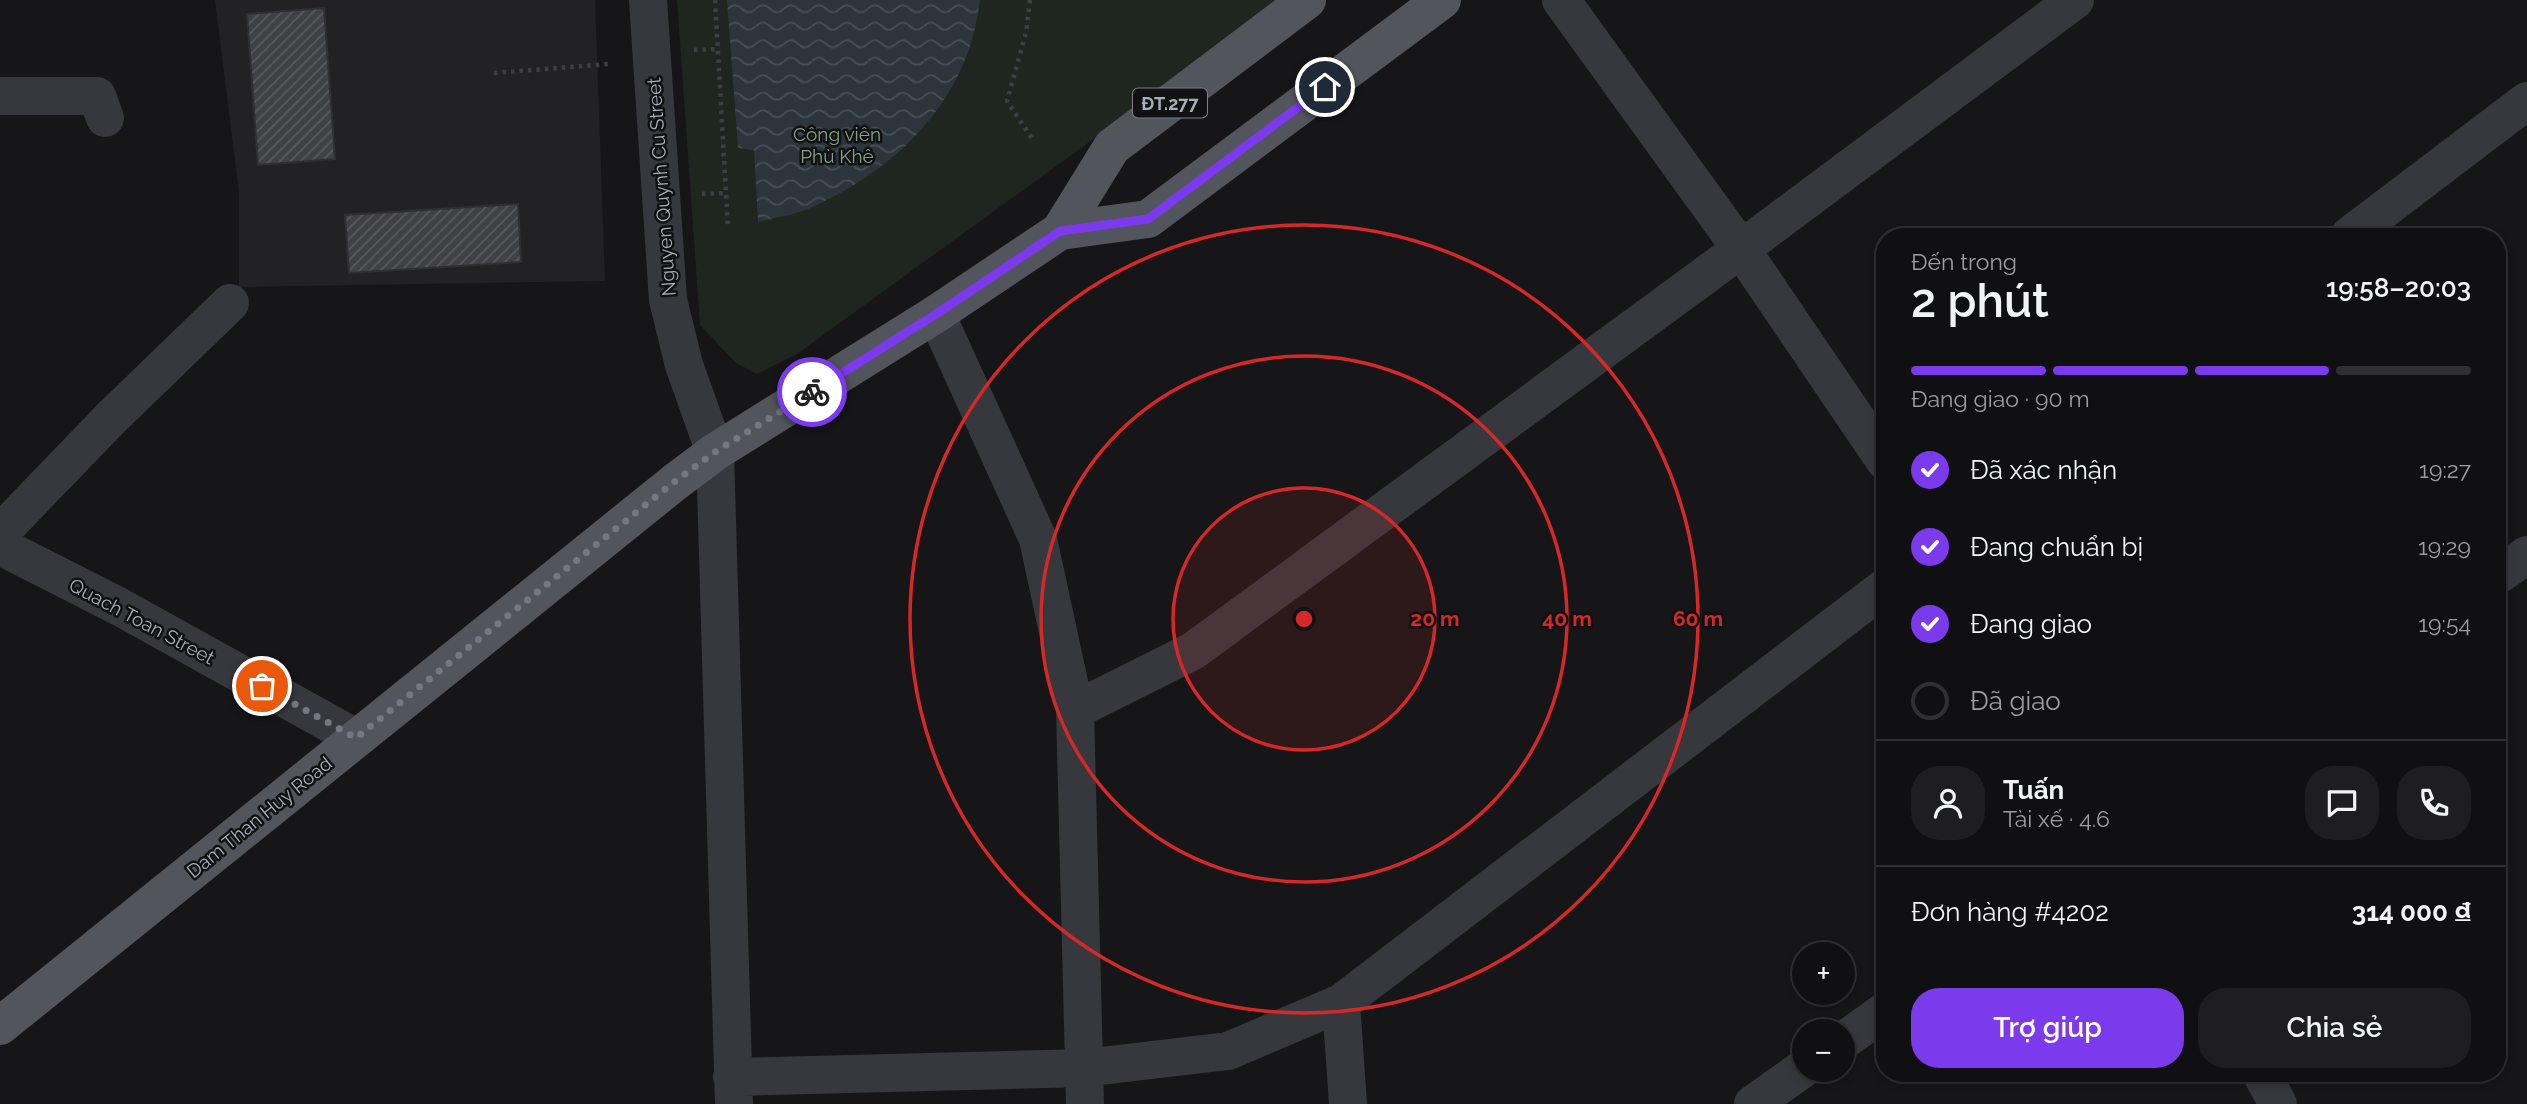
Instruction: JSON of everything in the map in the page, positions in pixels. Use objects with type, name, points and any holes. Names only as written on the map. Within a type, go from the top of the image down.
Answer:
[{"type":"main road","name":"ĐT.277","points":[[715,452],[936,314],[1060,231],[1112,147],[1307,0]]},
{"type":"main road","name":"ĐT.277","points":[[1060,231],[1148,219],[1441,0]]},
{"type":"main road","name":"Dam Than Huy Road","points":[[0,1026],[674,482],[715,452]]},
{"type":"street","name":"Nguyen Quynh Cu Street","points":[[648,0],[668,300],[684,365],[715,452],[733,1090]]},
{"type":"street","points":[[1561,0],[1741,249],[1876,448]]},
{"type":"street","points":[[1075,710],[1193,651],[2075,0]]},
{"type":"street","points":[[0,96],[97,96],[105,118]]},
{"type":"street","points":[[2360,228],[2527,102]]},
{"type":"street","points":[[0,533],[110,419],[230,303]]},
{"type":"street","points":[[936,314],[1038,539],[1075,710],[1084,1086]]},
{"type":"street","name":"Quach Toan Street","points":[[0,547],[120,607],[356,738]]},
{"type":"street","points":[[2506,570],[2527,555]]},
{"type":"street","points":[[733,1090],[1084,1086],[1228,1051],[1341,1003],[1876,594]]},
{"type":"street","points":[[1341,1003],[1348,1104]]},
{"type":"street","points":[[1855,1032],[1876,1017]]},
{"type":"street","points":[[1754,1104],[1792,1077]]},
{"type":"street","points":[[2266,1082],[2278,1104]]},
{"type":"path","points":[[715,0],[728,229]]},
{"type":"path","points":[[1030,0],[1026,33],[1007,101],[1033,140]]},
{"type":"path","points":[[494,73],[652,61]]},
{"type":"shaded area","points":[[215,0],[595,0],[605,281],[239,287],[239,192]]},
{"type":"green space","name":"Công viên Phù Khê","points":[[677,0],[1285,0],[797,354],[757,374],[736,363],[700,325]]},
{"type":"water","points":[[727,0],[980,0],[970,47],[953,86],[923,128],[905,146],[864,178],[819,204],[797,213],[758,222],[754,150],[738,148]]},
{"type":"building","points":[[324,8],[335,159],[258,165],[247,14]]},
{"type":"building","points":[[518,204],[521,262],[349,273],[345,215]]},
{"type":"way so far","points":[[262,686],[356,738],[674,482],[715,452],[812,392]]},
{"type":"route","points":[[812,392],[1060,231],[1148,219],[1325,87]]}]
